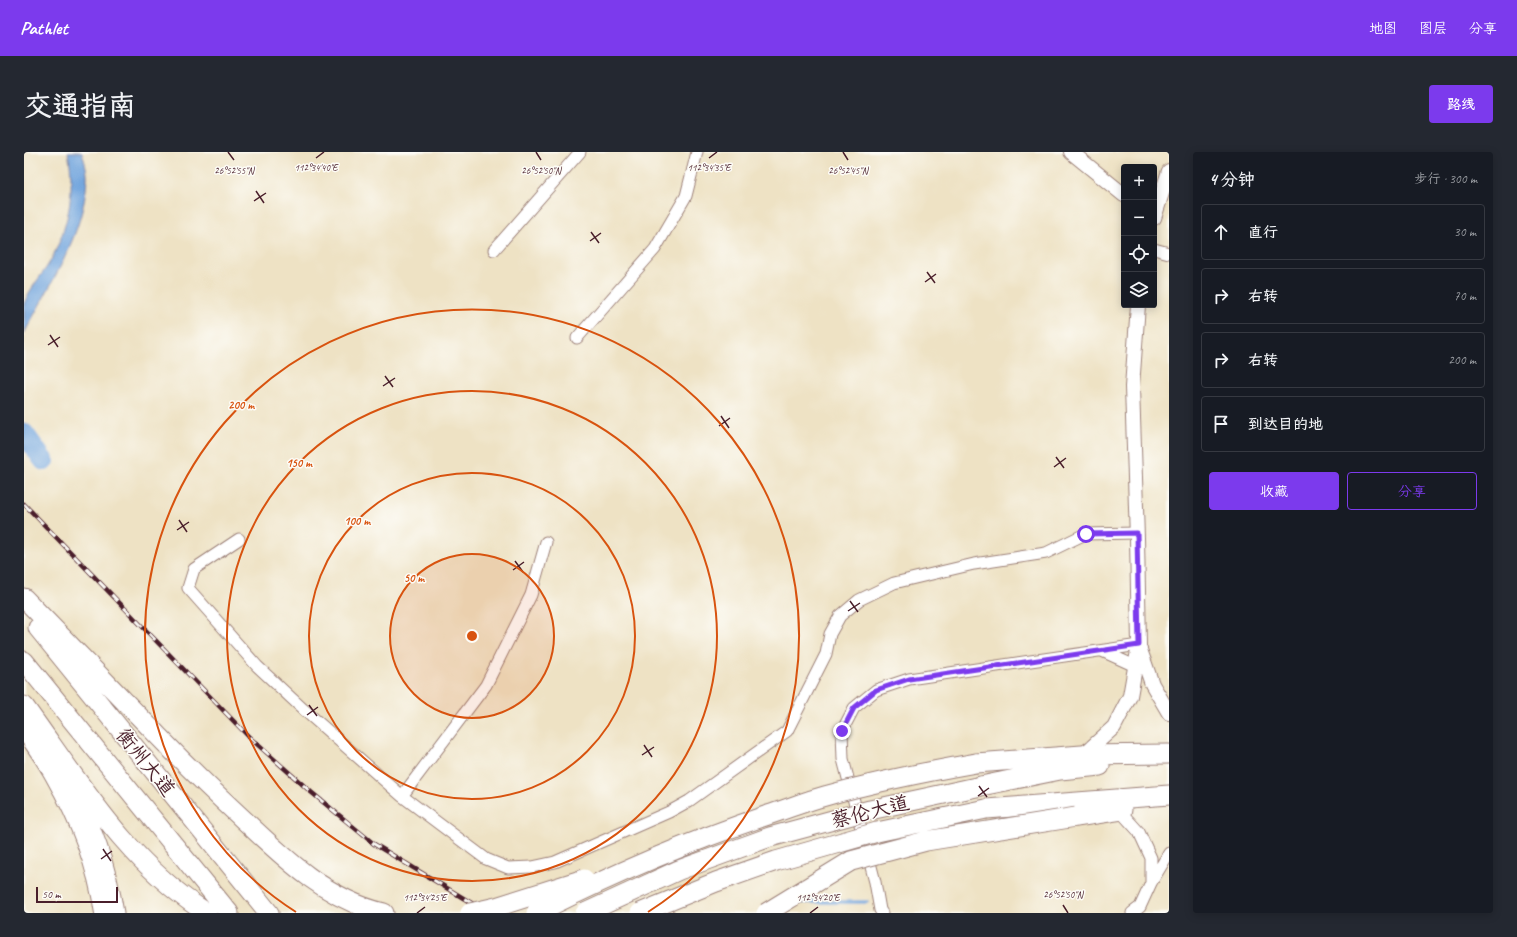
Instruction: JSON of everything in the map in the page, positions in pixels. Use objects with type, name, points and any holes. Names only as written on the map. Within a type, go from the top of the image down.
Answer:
[{"type":"highway","points":[[24,598],[204,782],[275,850],[303,874],[335,895],[366,909],[384,913]]},
{"type":"highway","name":"衡州大道","points":[[24,611],[269,913]]},
{"type":"highway","name":"衡州大道","points":[[24,661],[229,913]]},
{"type":"highway","points":[[24,706],[83,809],[97,846],[110,889],[114,913]]},
{"type":"highway","points":[[24,706],[108,822],[130,849],[160,878],[194,905],[207,913]]},
{"type":"highway","points":[[470,913],[496,907],[673,850],[744,823],[824,796],[912,775],[976,763],[1082,755],[1169,756]]},
{"type":"highway","name":"蔡伦大道","points":[[585,913],[679,870],[770,837],[870,810],[1060,770],[1169,756]]},
{"type":"highway","name":"蔡伦大道","points":[[640,913],[716,882],[776,861],[877,832],[986,809],[1169,795]]},
{"type":"highway","points":[[766,913],[851,861],[926,841],[1169,802]]},
{"type":"highway","points":[[1023,805],[1119,810]]},
{"type":"highway","points":[[536,913],[673,850]]},
{"type":"main road","points":[[24,729],[54,775],[82,833],[94,866],[104,913]]},
{"type":"street","points":[[494,250],[580,152]]},
{"type":"street","points":[[577,338],[655,249],[686,196],[697,152]]},
{"type":"street","points":[[1071,152],[1121,193]]},
{"type":"street","points":[[1157,209],[1169,171]]},
{"type":"street","points":[[1157,249],[1169,253]]},
{"type":"street","points":[[1060,770],[1082,755],[1114,727],[1130,696],[1139,645],[1132,387],[1138,308]]},
{"type":"street","points":[[239,538],[194,569],[188,588],[257,666],[303,709],[402,796],[486,859],[508,868],[532,867],[555,862],[669,812],[689,801],[787,731],[826,654],[830,634],[840,616],[859,600],[894,583],[974,564],[1046,553],[1086,534],[1137,533]]},
{"type":"street","points":[[402,796],[486,685],[531,595],[546,542]]},
{"type":"street","points":[[882,913],[880,910],[875,882],[843,759],[842,731],[854,708],[876,690],[909,679],[1139,645]]},
{"type":"street","points":[[1139,645],[1152,684],[1169,713]]},
{"type":"street","points":[[1101,651],[1135,666]]},
{"type":"street","points":[[1119,810],[1138,832],[1151,858],[1151,883]]},
{"type":"street","points":[[1132,913],[1140,907],[1151,883],[1169,853]]},
{"type":"water","points":[[68,152],[82,152],[87,176],[84,200],[79,220],[64,260],[24,334],[24,304],[30,291],[53,256],[64,230],[67,218],[71,192]]},
{"type":"water","points":[[24,425],[46,456],[37,462],[24,445]]},
{"type":"waterway","points":[[24,433],[44,461]]},
{"type":"waterway","points":[[798,902],[867,902]]},
{"type":"railway","points":[[24,504],[249,737],[311,792],[374,844],[488,913]]},
{"type":"route","points":[[842,731],[854,708],[876,690],[909,679],[1139,645],[1137,533],[1086,534]]}]
